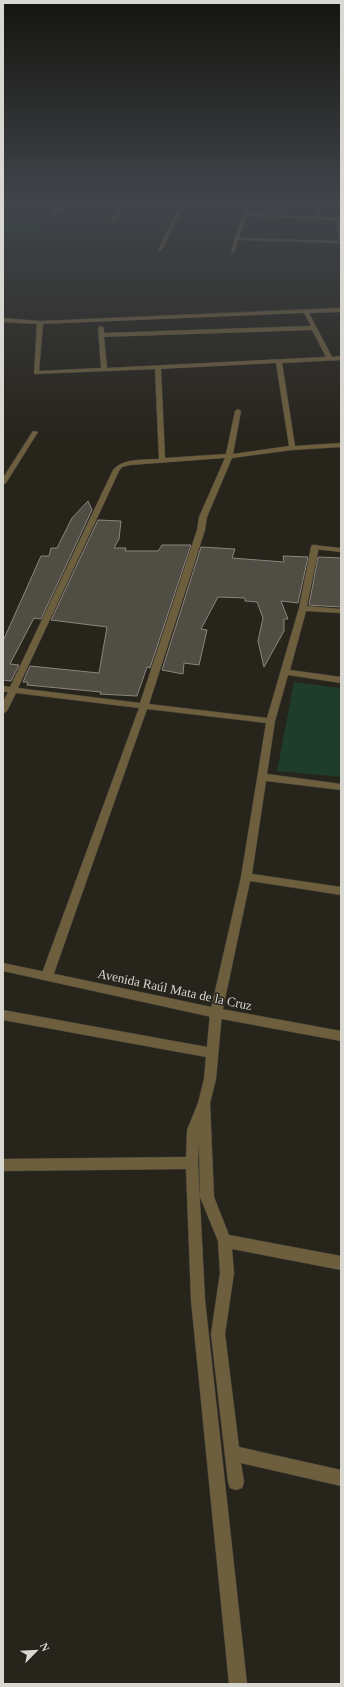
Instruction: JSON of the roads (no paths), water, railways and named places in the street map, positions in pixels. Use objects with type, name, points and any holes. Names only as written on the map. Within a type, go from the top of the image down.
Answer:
[{"type":"street","points":[[3,320],[40,323],[341,310]]},
{"type":"street","points":[[306,312],[330,359]]},
{"type":"street","points":[[101,320],[104,369]]},
{"type":"street","points":[[40,323],[36,372],[341,358]]},
{"type":"street","points":[[102,335],[314,328]]},
{"type":"street","points":[[279,362],[292,448]]},
{"type":"street","points":[[158,367],[162,460]]},
{"type":"street","points":[[47,976],[144,705],[201,530],[203,517],[229,456],[238,411]]},
{"type":"street","points":[[3,483],[35,432]]},
{"type":"street","points":[[3,711],[116,470],[120,466],[129,463],[229,456],[292,448],[341,445]]},
{"type":"street","points":[[238,1684],[198,1300],[192,1163],[193,1130],[204,1103],[210,1078],[216,1013],[246,877],[271,721],[303,608],[315,547],[341,550]]},
{"type":"street","points":[[303,608],[341,611]]},
{"type":"street","points":[[285,672],[341,680]]},
{"type":"street","points":[[3,689],[271,721]]},
{"type":"street","points":[[263,777],[341,786]]},
{"type":"street","points":[[246,877],[341,891]]},
{"type":"street","name":"Avenida Raúl Mata de la Cruz","points":[[3,967],[216,1013],[341,1036]]},
{"type":"street","points":[[3,1015],[212,1053]]},
{"type":"street","points":[[204,1103],[207,1197],[224,1241],[227,1273],[218,1334],[236,1482]]},
{"type":"street","points":[[3,1165],[192,1163]]},
{"type":"street","points":[[224,1241],[341,1263]]},
{"type":"street","points":[[233,1453],[341,1478]]}]
